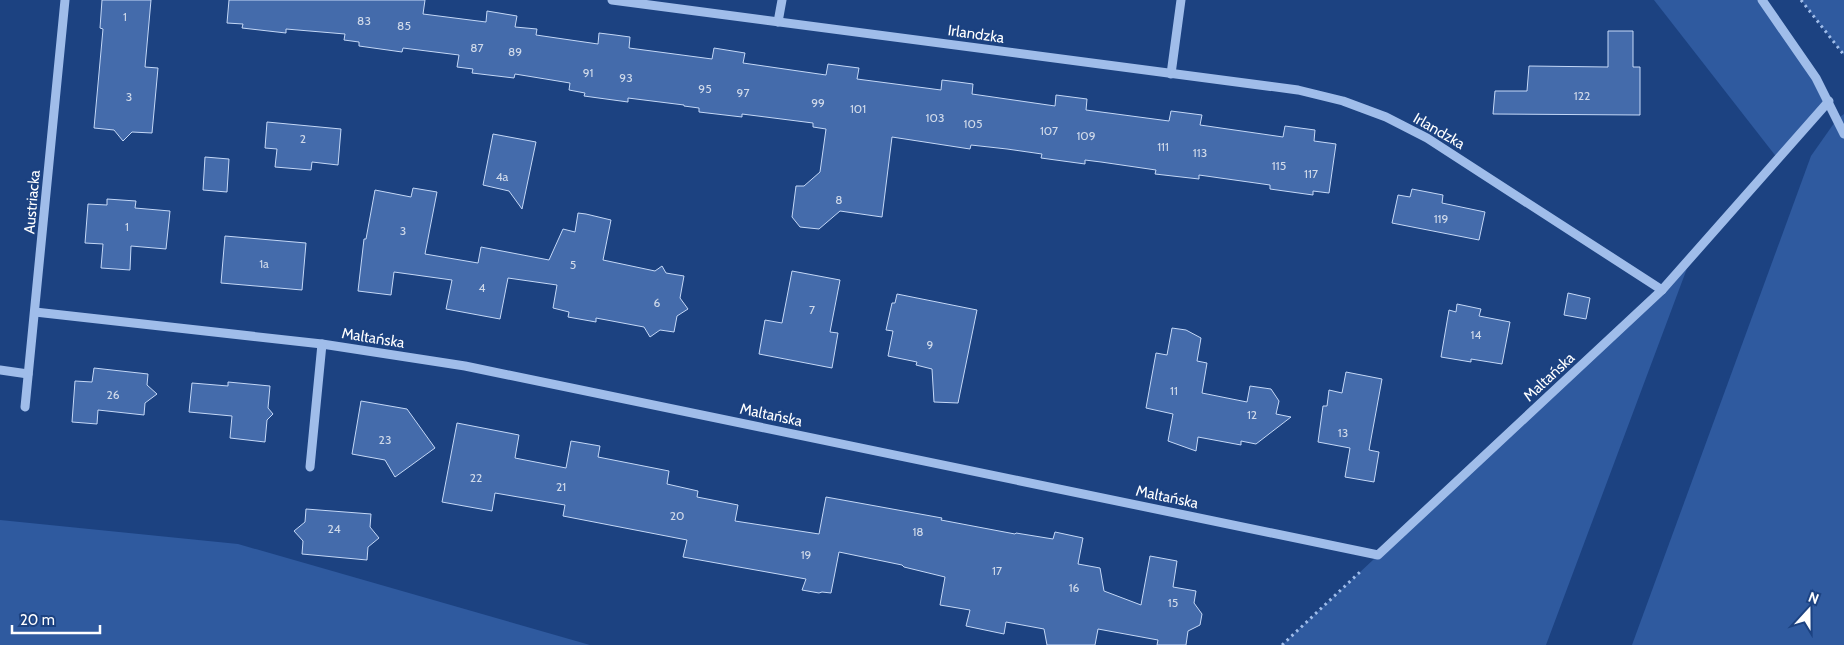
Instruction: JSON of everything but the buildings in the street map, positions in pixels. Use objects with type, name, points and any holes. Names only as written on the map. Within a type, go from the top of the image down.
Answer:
[{"type":"street","name":"Austriacka","points":[[25,407],[65,0]]},
{"type":"street","name":"Irlandzka","points":[[612,0],[1298,90],[1343,101],[1386,117],[1427,138],[1662,290]]},
{"type":"street","points":[[778,22],[782,0]]},
{"type":"street","points":[[1171,74],[1181,0]]},
{"type":"street","points":[[1762,0],[1840,116],[1844,134]]},
{"type":"street","name":"Maltańska","points":[[35,312],[322,344],[474,368],[1378,555],[1662,290],[1829,101]]},
{"type":"street","name":"Maltańska","points":[[310,467],[322,344]]},
{"type":"street","points":[[0,370],[28,374]]},
{"type":"path","points":[[1801,0],[1844,55]]},
{"type":"path","points":[[1282,645],[1378,555]]},
{"type":"shaded area","points":[[1654,0],[1762,0],[1829,101],[1778,159]]},
{"type":"shaded area","points":[[1801,0],[1844,0],[1844,55]]},
{"type":"shaded area","points":[[1844,114],[1844,645],[1632,645],[1811,156],[1837,119]]},
{"type":"shaded area","points":[[1692,255],[1546,645],[1282,645],[1662,290]]},
{"type":"shaded area","points":[[0,520],[238,544],[590,645],[0,645]]}]
